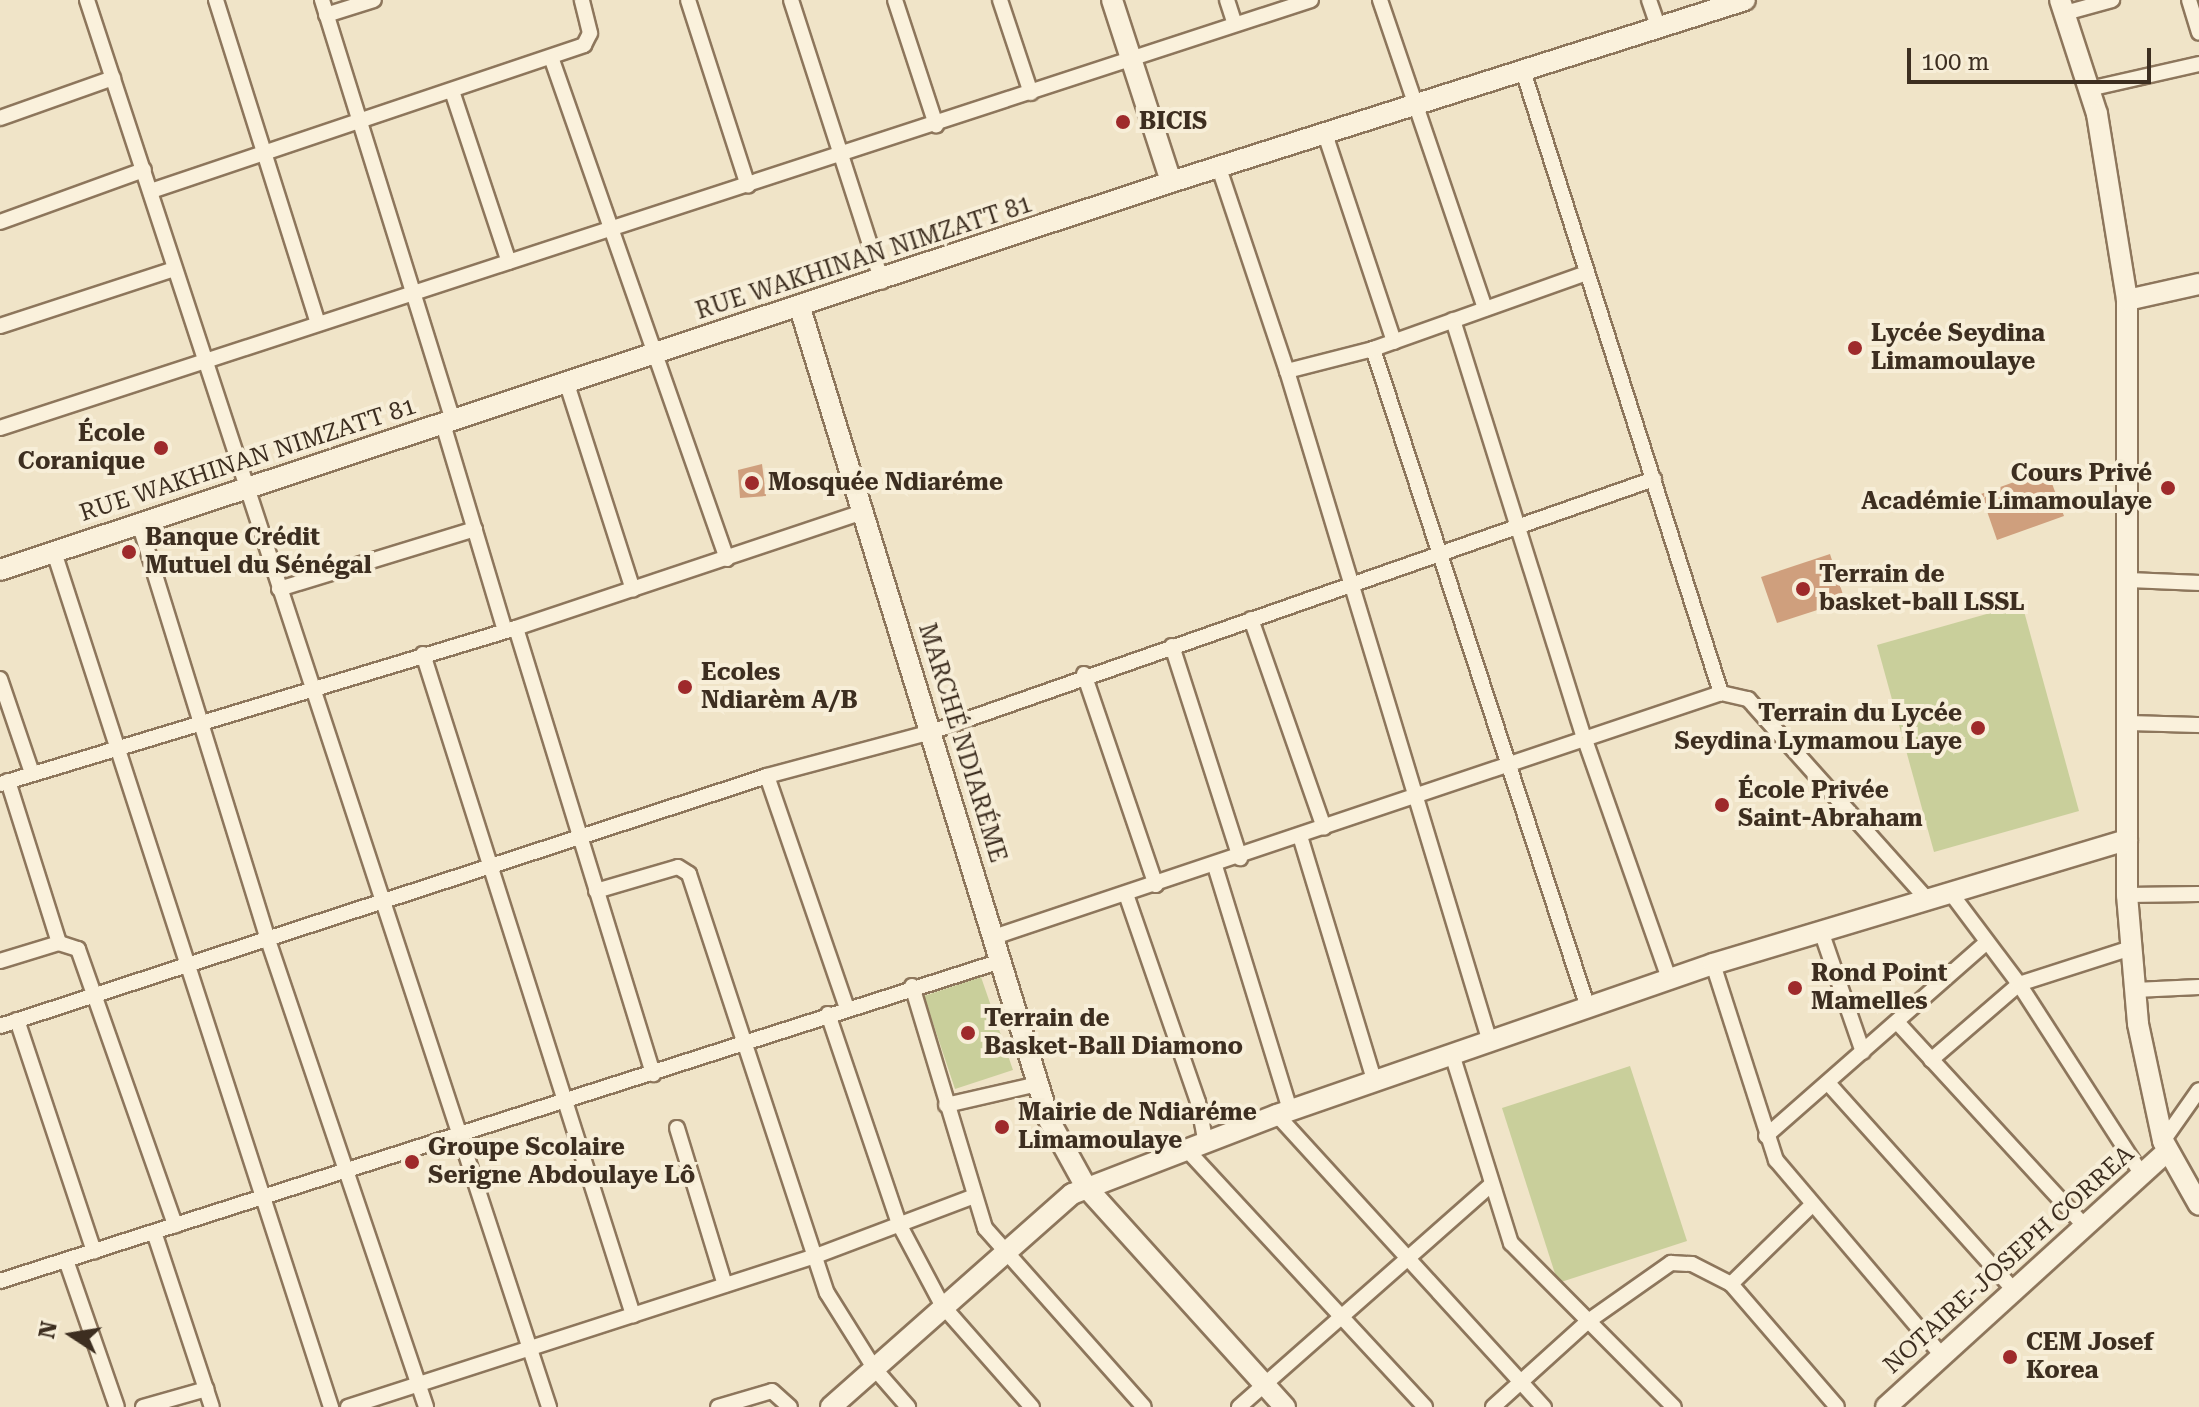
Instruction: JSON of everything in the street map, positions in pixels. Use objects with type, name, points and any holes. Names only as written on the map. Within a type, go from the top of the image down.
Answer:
[{"type":"street","points":[[87,0],[279,589],[463,1134],[549,1407]]},
{"type":"street","points":[[216,0],[318,323]]},
{"type":"street","points":[[322,0],[412,294],[475,529],[580,839],[653,1074]]},
{"type":"street","points":[[326,15],[374,0]]},
{"type":"street","points":[[151,191],[551,57],[590,39],[582,0]]},
{"type":"street","points":[[688,0],[748,186]]},
{"type":"street","points":[[791,0],[882,282]]},
{"type":"street","points":[[895,0],[936,125]]},
{"type":"street","points":[[1000,0],[1031,93]]},
{"type":"street","points":[[1112,0],[1171,182]]},
{"type":"street","points":[[1227,0],[1235,24]]},
{"type":"street","points":[[0,428],[203,359],[748,186],[1311,0]]},
{"type":"street","points":[[1380,0],[1420,107],[1485,309]]},
{"type":"street","points":[[1649,0],[1658,26]]},
{"type":"street","name":"RUE WAKHINAN NIMZATT 81","points":[[0,570],[566,381],[882,282],[1171,182],[1326,137],[1745,0]]},
{"type":"street","points":[[2112,0],[2063,6],[2089,89],[2113,189],[2127,300],[2130,580],[2127,895],[2135,990],[2165,1146],[2199,1205]]},
{"type":"street","points":[[2189,0],[2199,32]]},
{"type":"street","points":[[551,57],[652,354],[727,559]]},
{"type":"street","points":[[2089,89],[2199,64]]},
{"type":"street","points":[[1524,74],[1721,693]]},
{"type":"street","points":[[1,115],[113,78]]},
{"type":"street","points":[[452,91],[509,262]]},
{"type":"street","points":[[1326,137],[1394,342]]},
{"type":"street","points":[[1219,168],[1287,371],[1348,581],[1417,794],[1490,1042]]},
{"type":"street","points":[[0,222],[144,170]]},
{"type":"street","points":[[0,326],[174,269]]},
{"type":"street","points":[[1287,371],[1373,349],[1586,273]]},
{"type":"street","points":[[2127,300],[2199,284]]},
{"type":"street","name":"MARCHÉ NDIARÉME","points":[[800,308],[1053,1128],[1086,1187],[1285,1407]]},
{"type":"street","points":[[1453,320],[1520,523],[1585,740],[1669,979]]},
{"type":"street","points":[[1373,349],[1506,767],[1588,1008]]},
{"type":"street","points":[[566,381],[633,590]]},
{"type":"street","points":[[0,1026],[97,991],[580,839],[767,776],[931,732],[1084,674],[1251,619],[1348,581],[1654,479]]},
{"type":"street","points":[[59,943],[4,782],[313,686],[510,629],[865,511]]},
{"type":"street","points":[[139,523],[204,719],[267,937],[350,1170],[426,1407]]},
{"type":"street","points":[[279,589],[475,529]]},
{"type":"street","points":[[54,552],[186,963],[267,1200],[331,1407]]},
{"type":"street","points":[[2130,580],[2199,583]]},
{"type":"street","points":[[1251,619],[1324,828]]},
{"type":"street","points":[[1172,646],[1240,858]]},
{"type":"street","points":[[423,654],[569,1101],[633,1315]]},
{"type":"street","points":[[1084,674],[1156,885]]},
{"type":"street","points":[[0,679],[32,773]]},
{"type":"street","points":[[994,937],[1127,897],[1417,794],[1506,767],[1721,693],[1748,699],[1927,899]]},
{"type":"street","points":[[2128,723],[2199,725]]},
{"type":"street","points":[[767,776],[847,1008]]},
{"type":"street","points":[[1300,836],[1374,1080]]},
{"type":"street","points":[[831,1407],[1001,1252],[1086,1187],[1283,1112],[1713,964],[2127,840]]},
{"type":"street","points":[[1215,866],[1283,1112],[1405,1261],[1544,1407]]},
{"type":"street","points":[[596,891],[678,867],[686,870],[813,1257],[834,1305],[874,1368],[908,1407]]},
{"type":"street","points":[[1950,892],[2019,984],[2141,1173]]},
{"type":"street","points":[[2127,895],[2199,894]]},
{"type":"street","points":[[1127,897],[1198,1102],[1197,1147],[1425,1407]]},
{"type":"street","points":[[1821,931],[1863,1052]]},
{"type":"street","points":[[1766,1136],[1987,942]]},
{"type":"street","points":[[0,961],[59,943],[75,946],[97,991],[175,1225]]},
{"type":"street","points":[[1931,1060],[2019,984],[2131,948]]},
{"type":"street","points":[[0,1281],[67,1263],[175,1225],[267,1200],[912,986],[1001,961]]},
{"type":"street","points":[[1713,964],[1776,1160],[1942,1356]]},
{"type":"street","points":[[912,986],[972,1197],[1001,1252],[1144,1407]]},
{"type":"street","points":[[2135,990],[2199,987]]},
{"type":"street","points":[[828,1014],[899,1224],[942,1305],[1032,1407]]},
{"type":"street","points":[[17,1020],[94,1252]]},
{"type":"street","points":[[1897,1022],[2083,1224]]},
{"type":"street","points":[[1452,1054],[1491,1185],[1518,1254],[1674,1407]]},
{"type":"street","points":[[1828,1083],[2013,1289]]},
{"type":"street","points":[[946,1105],[1038,1084]]},
{"type":"street","points":[[2165,1146],[2199,1090]]},
{"type":"street","points":[[677,1128],[725,1285]]},
{"type":"street","name":"NOTAIRE-JOSEPH CORREA","points":[[1886,1407],[2141,1173],[2165,1146]]},
{"type":"street","points":[[1239,1407],[1491,1185]]},
{"type":"street","points":[[348,1407],[813,1257],[972,1197]]},
{"type":"street","points":[[1731,1284],[1812,1205]]},
{"type":"street","points":[[154,1232],[212,1407]]},
{"type":"street","points":[[67,1263],[117,1407]]},
{"type":"street","points":[[1493,1407],[1587,1322],[1671,1263],[1692,1264],[1731,1284],[1837,1407]]},
{"type":"street","points":[[143,1407],[206,1389]]},
{"type":"street","points":[[718,1407],[772,1391],[790,1407]]},
{"type":"green space","name":"Terrain du Lycée Seydina Lymamou Laye","points":[[2022,604],[2079,811],[1934,852],[1877,645]]},
{"type":"green space","name":"Terrain de Basket-Ball Diamono","points":[[981,977],[1013,1070],[955,1089],[924,996]]},
{"type":"green space","points":[[1630,1066],[1687,1241],[1558,1283],[1502,1108]]},
{"type":"building","name":"Mosquée Ndiaréme","points":[[762,464],[766,496],[740,498],[738,470]]},
{"type":"building","name":"Terrain de basket-ball LSSL","points":[[2047,470],[2064,516],[1997,540],[1981,494]]},
{"type":"building","name":"Terrain de basket-ball LSSL","points":[[1830,554],[1845,601],[1777,623],[1761,577]]},
{"type":"place","name":"BICIS","points":[[1123,122]]},
{"type":"place","name":"Lycée Seydina Limamoulaye","points":[[1855,348]]},
{"type":"place","name":"École Coranique","points":[[161,448]]},
{"type":"place","name":"Mosquée Ndiaréme","points":[[752,483]]},
{"type":"place","name":"Cours Privé Académie Limamoulaye","points":[[2168,488]]},
{"type":"place","name":"Banque Crédit Mutuel du Sénégal","points":[[129,552]]},
{"type":"place","name":"Terrain de basket-ball LSSL","points":[[1803,589]]},
{"type":"place","name":"Ecoles Ndiarèm A/B","points":[[685,687]]},
{"type":"place","name":"Terrain du Lycée Seydina Lymamou Laye","points":[[1978,728]]},
{"type":"place","name":"École Privée Saint-Abraham","points":[[1722,805]]},
{"type":"place","name":"Rond Point Mamelles","points":[[1795,988]]},
{"type":"place","name":"Terrain de Basket-Ball Diamono","points":[[968,1033]]},
{"type":"place","name":"Mairie de Ndiaréme Limamoulaye","points":[[1002,1127]]},
{"type":"place","name":"Groupe Scolaire Serigne Abdoulaye Lô","points":[[412,1162]]},
{"type":"place","name":"CEM Josef Korea","points":[[2010,1357]]}]
